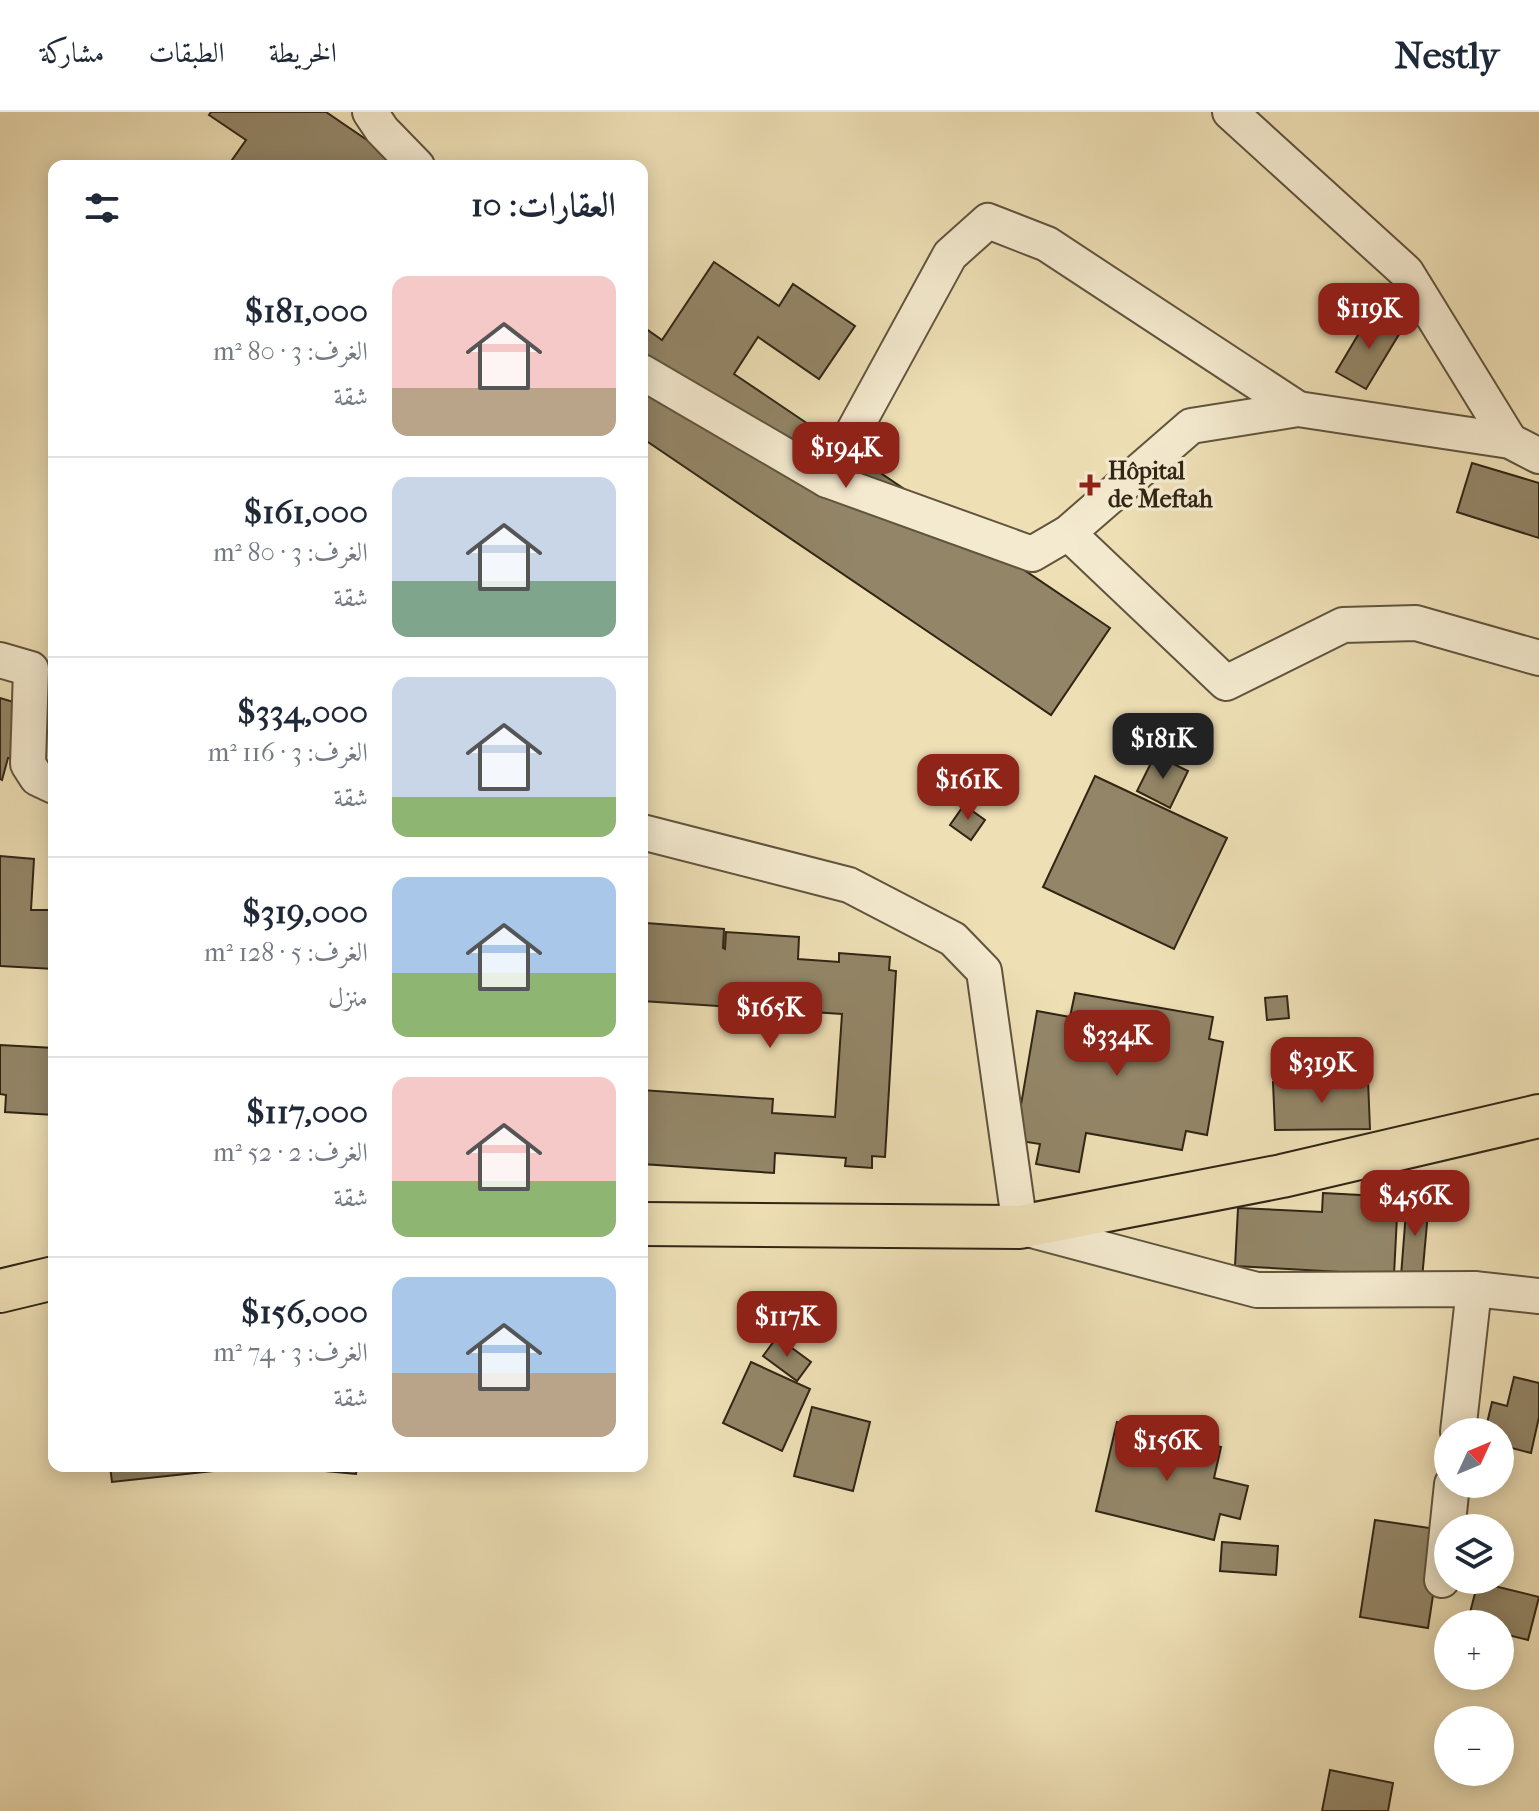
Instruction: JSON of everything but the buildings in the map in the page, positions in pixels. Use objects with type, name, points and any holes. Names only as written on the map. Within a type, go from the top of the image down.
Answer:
[{"type":"main road","points":[[648,1224],[1020,1227],[1282,1176],[1539,1116]]},
{"type":"main road","points":[[0,1291],[48,1279]]},
{"type":"street","points":[[370,112],[382,130],[411,160]]},
{"type":"street","points":[[1230,112],[1406,272],[1525,449]]},
{"type":"street","points":[[827,480],[950,255],[988,221],[1047,244],[1298,409]]},
{"type":"street","points":[[648,376],[827,480],[1032,554],[1068,533],[1191,426],[1298,409],[1525,449]]},
{"type":"street","points":[[1068,533],[1226,683],[1343,625],[1416,623],[1539,658]]},
{"type":"street","points":[[0,660],[31,669],[28,764],[37,778],[48,783]]},
{"type":"street","points":[[648,834],[849,885],[953,939],[984,971],[1020,1227],[1257,1290],[1474,1289],[1539,1296]]},
{"type":"street","points":[[1460,1418],[1474,1289]]},
{"type":"place","name":"Hôpital de Meftah","points":[[1090,485]]}]
